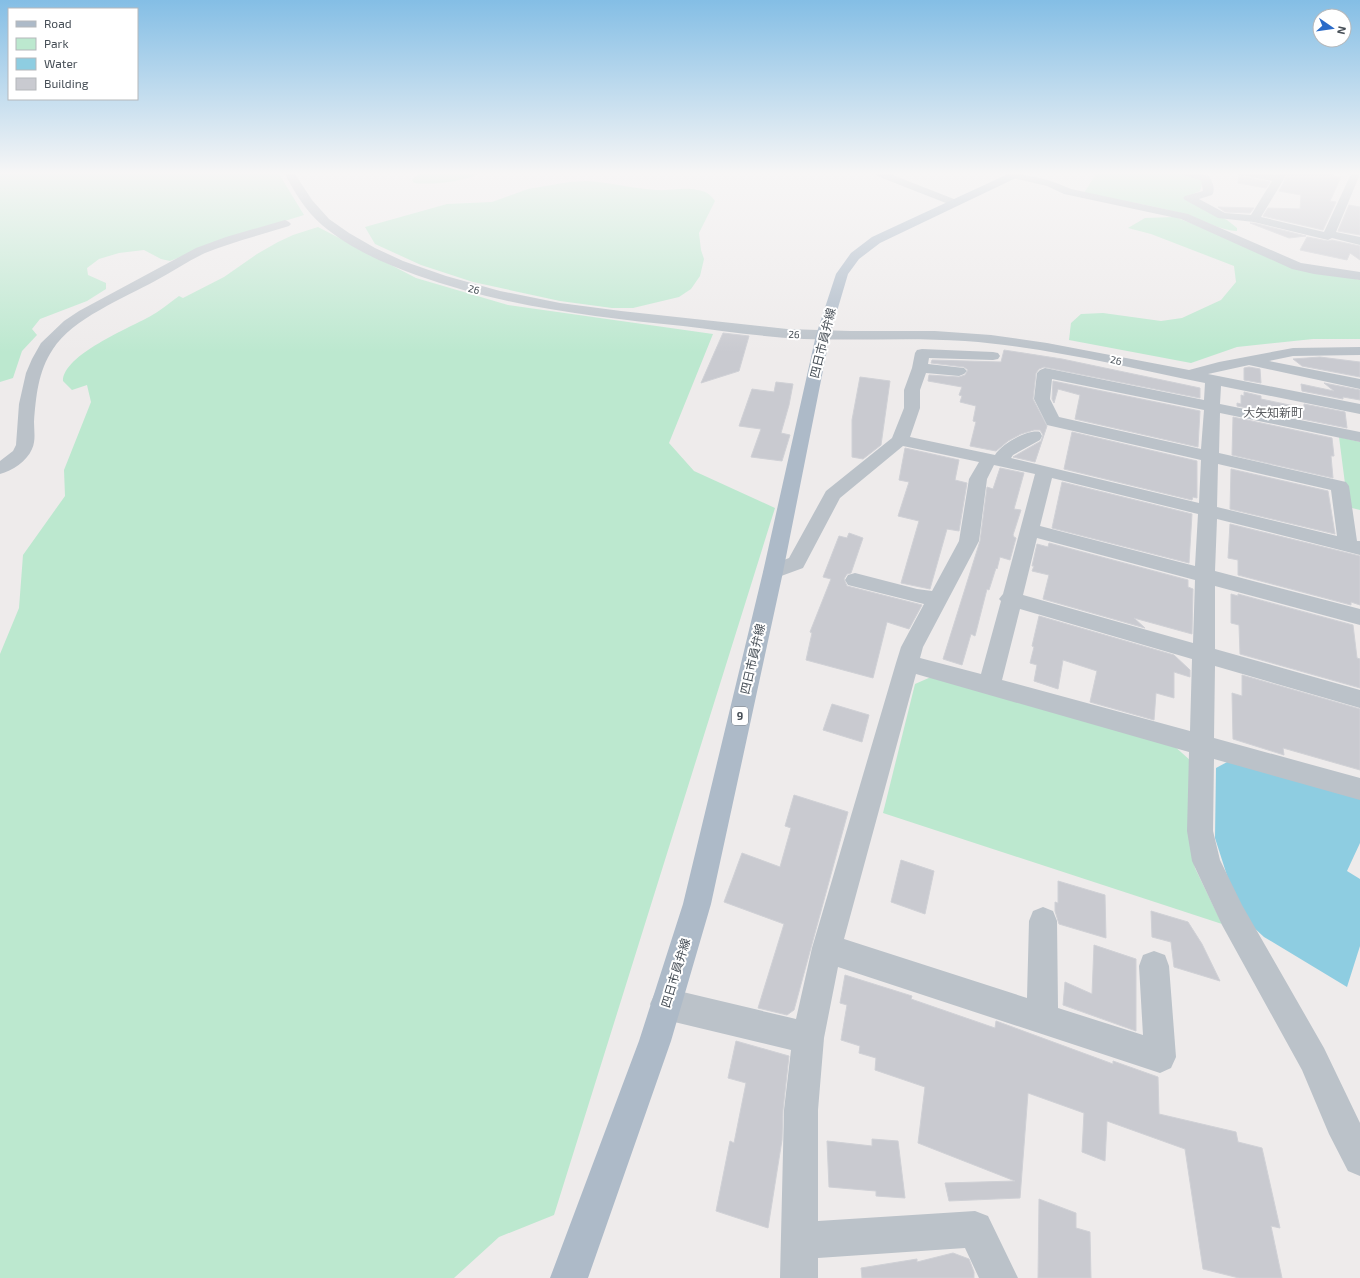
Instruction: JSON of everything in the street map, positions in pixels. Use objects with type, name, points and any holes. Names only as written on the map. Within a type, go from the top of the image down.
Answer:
[{"type":"main road","name":"四日市員弁線","points":[[569,1278],[655,1041],[697,904],[773,572],[823,335],[842,274],[855,256],[876,240],[890,234]]},
{"type":"street","points":[[0,469],[22,451],[26,442],[27,396],[39,357],[46,344],[70,323],[84,314],[200,251],[252,234]]},
{"type":"street","name":"26","points":[[342,234],[366,249],[400,264],[467,287],[504,297],[613,315],[783,333],[823,335],[934,335],[999,339],[1047,347],[1360,409]]},
{"type":"street","points":[[1221,234],[1306,269],[1360,276]]},
{"type":"street","points":[[1322,234],[1360,240]]},
{"type":"street","points":[[1297,241],[1328,235]]},
{"type":"street","points":[[1258,249],[1281,244]]},
{"type":"street","points":[[1190,375],[1219,366],[1293,352],[1360,351]]},
{"type":"street","points":[[773,572],[796,563],[833,495],[900,440],[912,408],[912,390],[920,368],[922,353],[992,356]]},
{"type":"street","points":[[1246,362],[1360,384]]},
{"type":"street","points":[[920,368],[959,371]]},
{"type":"street","points":[[900,440],[1045,471],[1354,546],[1340,486],[1053,421],[1042,399],[1045,373],[1360,437]]},
{"type":"street","points":[[1213,380],[1205,576],[1203,744],[1200,831],[1206,860],[1232,915],[1313,1059],[1341,1122],[1360,1159]]},
{"type":"street","points":[[799,1278],[801,1110],[808,1038],[827,948],[912,647],[969,541],[978,479],[995,460],[1034,436]]},
{"type":"street","points":[[988,686],[1045,471]]},
{"type":"street","points":[[1029,529],[1360,617]]},
{"type":"street","points":[[855,580],[917,596],[938,599]]},
{"type":"street","points":[[1010,599],[1360,699]]},
{"type":"street","points":[[907,663],[1203,744],[1360,789]]},
{"type":"street","points":[[1042,1018],[1043,921]]},
{"type":"street","points":[[827,948],[1160,1057],[1154,966]]},
{"type":"street","points":[[666,1004],[808,1038]]},
{"type":"street","points":[[800,1241],[976,1229],[999,1278]]},
{"type":"green space","points":[[0,234],[244,234],[170,261],[161,259],[144,250],[119,253],[99,259],[87,268],[88,275],[106,283],[106,289],[87,301],[40,319],[32,329],[37,335],[22,351],[13,378],[0,382]]},
{"type":"green space","points":[[297,234],[331,234],[416,278],[508,305],[713,334],[669,443],[694,471],[775,508],[554,1215],[499,1237],[454,1278],[0,1278],[0,654],[19,608],[23,555],[65,496],[64,470],[91,402],[87,385],[72,390],[63,381],[66,371],[74,362],[98,343],[153,315],[179,296],[183,298],[224,277],[257,254]]},
{"type":"green space","points":[[369,234],[699,234],[701,250],[704,259],[700,276],[691,289],[679,297],[633,308],[612,308],[560,301],[473,282],[421,265],[375,244]]},
{"type":"green space","points":[[1150,234],[1218,234],[1301,266],[1360,280],[1360,339],[1313,339],[1237,347],[1191,363],[1069,340],[1071,323],[1081,314],[1103,313],[1161,321],[1182,318],[1221,300],[1236,282],[1234,266]]},
{"type":"green space","points":[[1339,437],[1360,442],[1360,510],[1348,507]]},
{"type":"green space","points":[[931,677],[1173,745],[1191,761],[1188,833],[1195,868],[1222,924],[883,813],[915,684]]},
{"type":"water","points":[[1229,761],[1360,798],[1360,843],[1347,871],[1360,879],[1360,946],[1347,987],[1264,937],[1251,925],[1231,888],[1215,838],[1216,768]]},
{"type":"building","points":[[1278,234],[1297,234],[1306,236],[1289,238]]},
{"type":"building","points":[[1307,237],[1328,241],[1332,240],[1360,246],[1360,260],[1350,253],[1347,260],[1300,250]]},
{"type":"building","points":[[723,333],[749,336],[739,371],[701,383]]},
{"type":"building","points":[[1004,350],[1062,359],[1200,388],[1200,398],[1044,367],[1039,369],[1036,373],[1033,399],[1047,426],[1035,462],[1013,457],[1041,441],[1043,435],[1040,430],[1034,430],[1021,434],[1008,441],[996,451],[970,446],[976,422],[973,421],[976,406],[960,402],[962,396],[959,395],[962,387],[928,381],[929,375],[959,377],[965,375],[968,370],[964,367],[931,363],[932,360],[1001,362]]},
{"type":"building","points":[[1320,357],[1360,362],[1360,377],[1302,366],[1293,359]]},
{"type":"building","points":[[1249,367],[1260,369],[1261,383],[1244,380],[1244,368]]},
{"type":"building","points":[[860,377],[890,381],[881,445],[863,459],[852,457],[852,420]]},
{"type":"building","points":[[1053,381],[1200,411],[1198,447],[1075,419],[1080,395],[1058,389],[1054,403],[1052,399]]},
{"type":"building","points":[[776,382],[793,384],[781,433],[790,435],[782,461],[751,457],[761,429],[739,426],[752,389],[774,392]]},
{"type":"building","points":[[1324,383],[1360,390],[1360,400],[1343,397],[1343,399],[1302,391],[1301,384],[1334,391]]},
{"type":"building","points":[[1244,392],[1261,396],[1261,399],[1304,408],[1304,404],[1345,412],[1347,428],[1237,406],[1237,403],[1241,404],[1241,395],[1244,396]]},
{"type":"building","points":[[1233,417],[1332,438],[1334,456],[1331,456],[1333,478],[1232,455]]},
{"type":"building","points":[[1072,432],[1197,461],[1197,498],[1193,497],[1192,500],[1064,469]]},
{"type":"building","points":[[905,448],[959,460],[955,480],[967,483],[959,531],[947,529],[930,589],[901,583],[919,521],[898,516],[909,482],[899,480]]},
{"type":"building","points":[[1000,468],[1024,473],[1014,509],[1021,510],[1013,535],[1016,538],[1010,560],[1000,557],[989,590],[987,589],[975,636],[971,634],[962,665],[943,659],[980,541],[987,487],[993,489]]},
{"type":"building","points":[[1231,469],[1328,491],[1335,534],[1230,509]]},
{"type":"building","points":[[1062,482],[1192,514],[1189,563],[1052,528]]},
{"type":"building","points":[[1230,524],[1360,556],[1360,605],[1351,602],[1351,605],[1238,575],[1238,560],[1228,558]]},
{"type":"building","points":[[849,533],[863,538],[851,573],[847,574],[844,579],[847,586],[922,605],[909,629],[887,622],[873,678],[806,660],[812,633],[810,632],[831,579],[823,577],[839,536],[847,538]]},
{"type":"building","points":[[1049,543],[1188,580],[1188,587],[1193,589],[1192,634],[1134,618],[1145,628],[1043,599],[1049,575],[1032,571],[1034,566],[1032,566],[1037,544],[1048,547]]},
{"type":"building","points":[[1231,594],[1238,596],[1238,594],[1353,625],[1357,658],[1360,659],[1360,688],[1240,654],[1239,625],[1231,623]]},
{"type":"building","points":[[1039,616],[1174,655],[1190,670],[1190,677],[1174,672],[1174,698],[1156,693],[1154,720],[1090,702],[1097,671],[1063,660],[1058,689],[1034,681],[1037,665],[1030,663],[1034,647],[1032,646]]},
{"type":"building","points":[[1242,675],[1360,709],[1360,770],[1283,748],[1284,755],[1233,739],[1232,693],[1242,696]]},
{"type":"building","points":[[832,704],[869,715],[862,742],[823,730]]},
{"type":"building","points":[[794,795],[848,812],[794,1010],[787,1015],[758,1008],[784,924],[724,902],[742,853],[780,867],[791,828],[785,826]]},
{"type":"building","points":[[901,860],[934,871],[925,914],[891,902]]},
{"type":"building","points":[[1058,881],[1105,895],[1106,938],[1059,924],[1055,911],[1055,902],[1058,903]]},
{"type":"building","points":[[1151,911],[1188,922],[1202,944],[1220,981],[1174,967],[1171,942],[1152,937]]},
{"type":"building","points":[[1094,945],[1136,959],[1136,1031],[1063,1005],[1065,982],[1092,994]]},
{"type":"building","points":[[845,975],[912,996],[911,999],[995,1028],[996,1021],[1113,1064],[1113,1061],[1158,1077],[1159,1114],[1236,1132],[1238,1142],[1262,1148],[1280,1228],[1271,1226],[1282,1278],[1239,1278],[1203,1269],[1185,1149],[1107,1121],[1105,1161],[1082,1152],[1084,1113],[1028,1093],[1020,1198],[949,1201],[945,1183],[1015,1181],[918,1143],[925,1087],[875,1070],[876,1058],[859,1053],[860,1046],[841,1040],[847,1005],[840,1003]]},
{"type":"building","points":[[736,1041],[789,1056],[783,1110],[782,1140],[768,1228],[716,1211],[730,1141],[734,1143],[746,1083],[728,1078]]},
{"type":"building","points":[[872,1139],[898,1141],[905,1198],[876,1196],[876,1191],[829,1187],[827,1141],[872,1146]]},
{"type":"building","points":[[1039,1199],[1076,1213],[1076,1228],[1090,1232],[1091,1278],[1038,1278]]},
{"type":"building","points":[[953,1253],[969,1259],[974,1272],[974,1278],[862,1278],[861,1268],[917,1259],[917,1262]]},
{"type":"district","name":"大矢知新町","points":[[1273,413]]}]
